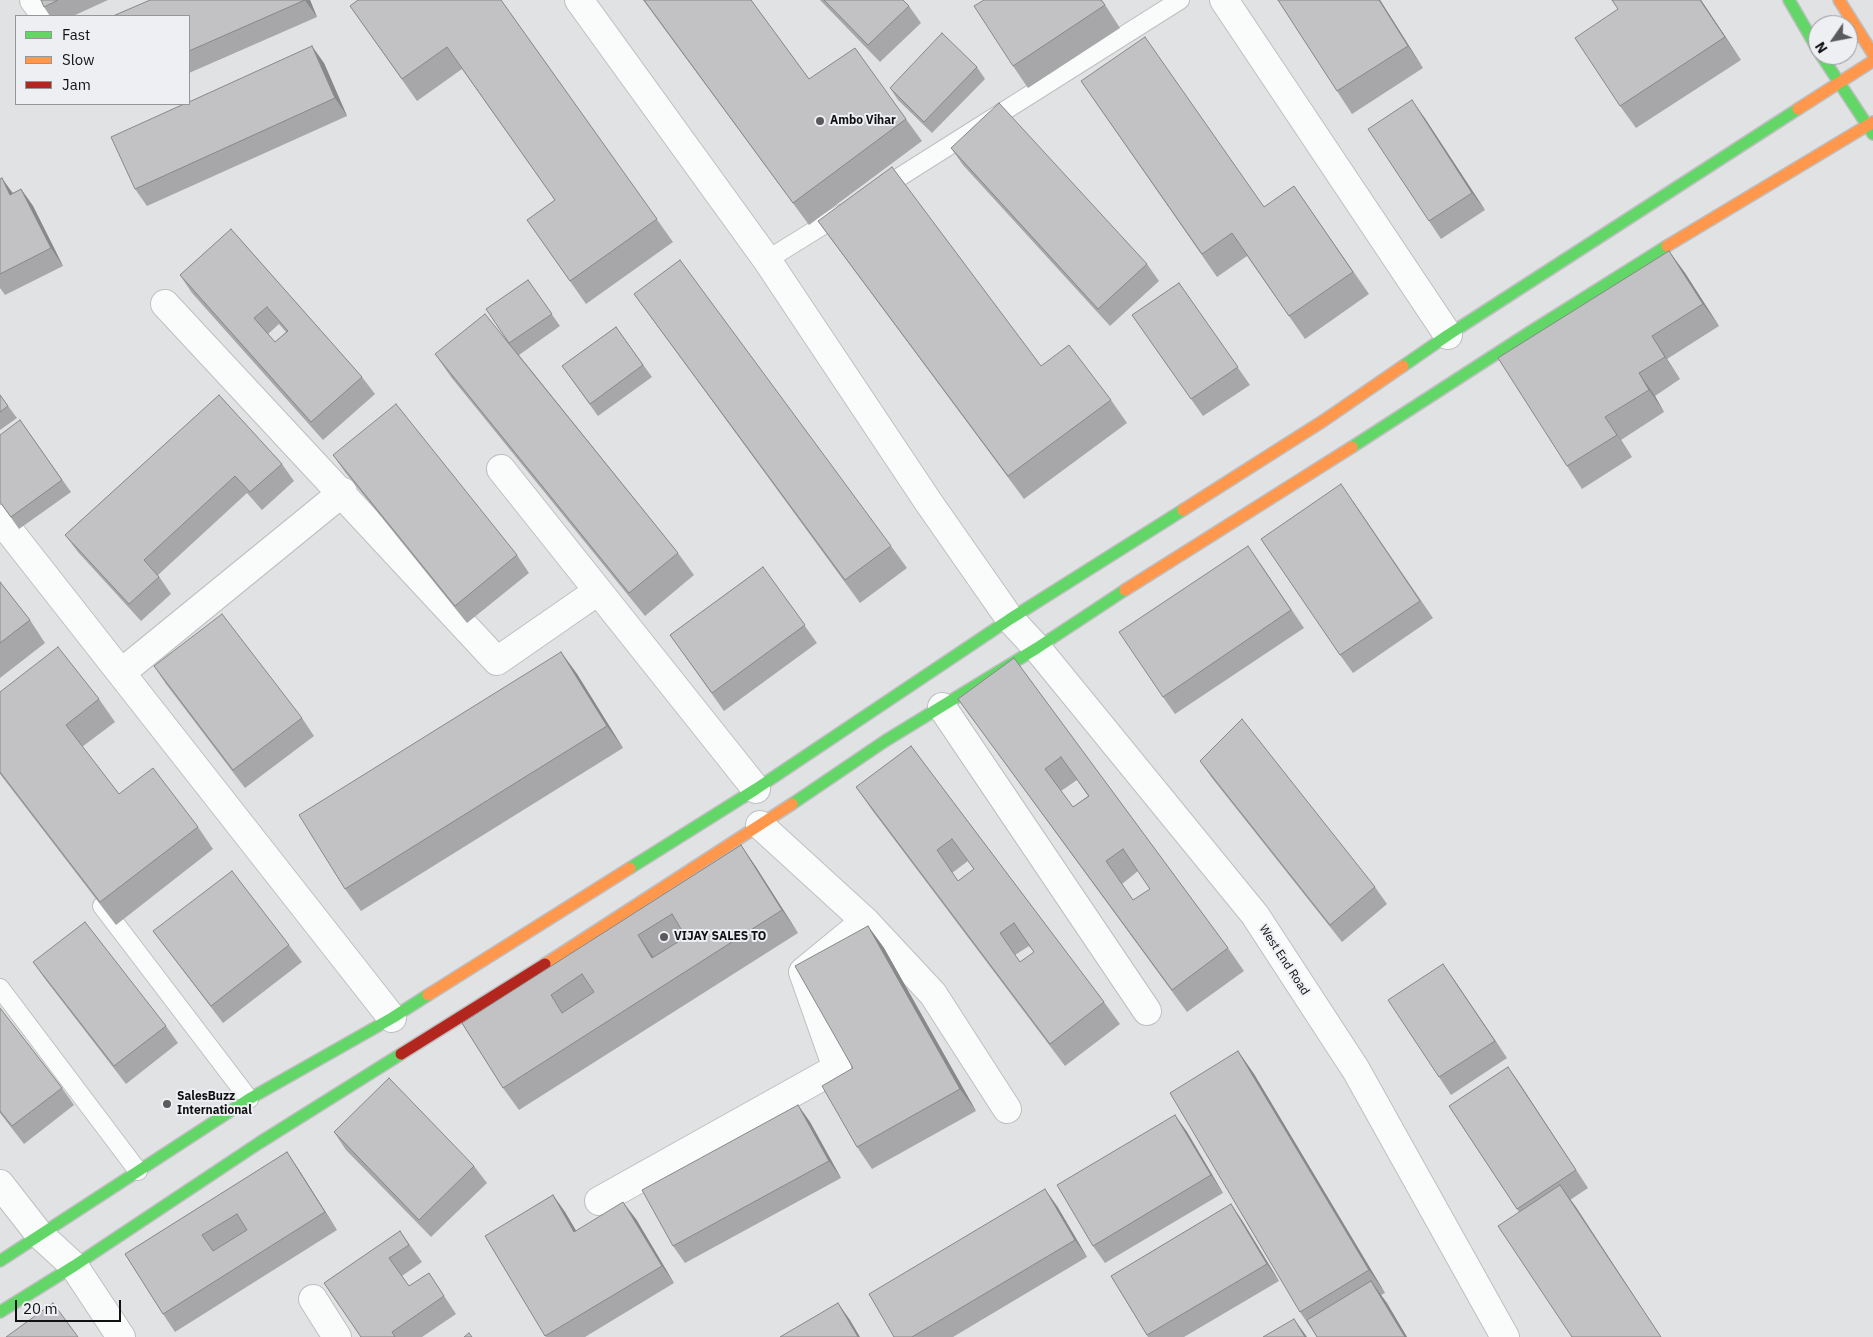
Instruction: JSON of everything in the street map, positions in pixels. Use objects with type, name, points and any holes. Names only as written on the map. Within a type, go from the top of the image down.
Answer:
[{"type":"street","points":[[34,0],[45,15]]},
{"type":"street","name":"West End Road","points":[[579,0],[767,260],[929,503],[1010,619],[1037,648],[1255,915],[1356,1070],[1505,1337]]},
{"type":"street","points":[[1224,0],[1448,335]]},
{"type":"street","points":[[1789,0],[1808,33]]},
{"type":"street","points":[[1839,0],[1873,54]]},
{"type":"street","points":[[0,1261],[249,1099],[392,1018],[756,790],[1010,619],[1350,408],[1448,335],[1873,62]]},
{"type":"street","points":[[0,1312],[74,1266],[259,1142],[564,952],[760,825],[885,741],[1037,648],[1366,433],[1704,223],[1871,127],[1827,65]]},
{"type":"street","points":[[165,304],[498,661],[598,591]]},
{"type":"street","points":[[501,469],[756,790]]},
{"type":"street","points":[[121,673],[342,492]]},
{"type":"street","points":[[0,519],[392,1018]]},
{"type":"street","points":[[942,706],[1147,1011]]},
{"type":"street","points":[[760,825],[865,920],[934,994],[1008,1110]]},
{"type":"street","points":[[599,1201],[837,1068],[803,972],[865,920]]},
{"type":"street","points":[[0,1184],[39,1234],[74,1266],[121,1337]]},
{"type":"street","points":[[313,1299],[337,1337]]},
{"type":"lane","points":[[767,260],[1180,0]]},
{"type":"lane","points":[[95,897],[249,1099]]},
{"type":"lane","points":[[0,988],[138,1171]]},
{"type":"building","points":[[41,0],[58,0],[44,7]]},
{"type":"building","points":[[150,0],[305,0],[190,51],[190,15],[115,15]]},
{"type":"building","points":[[358,0],[501,0],[657,219],[570,281],[527,220],[555,200],[447,47],[402,79],[350,6]]},
{"type":"building","name":"Ambo Vihar","points":[[644,0],[751,0],[809,79],[855,48],[906,119],[793,203]]},
{"type":"building","points":[[824,0],[903,0],[909,6],[868,45]]},
{"type":"building","points":[[984,0],[1101,0],[1105,5],[1013,66],[974,6]]},
{"type":"building","points":[[1278,0],[1379,0],[1408,46],[1337,91]]},
{"type":"building","points":[[1612,0],[1700,0],[1725,37],[1620,106],[1575,38],[1618,9]]},
{"type":"building","points":[[942,33],[977,67],[924,122],[890,88]]},
{"type":"building","points":[[1145,37],[1264,207],[1294,186],[1353,272],[1289,316],[1232,233],[1202,254],[1081,81]]},
{"type":"building","points":[[312,46],[335,98],[135,189],[111,137],[182,105],[190,105],[190,102]]},
{"type":"building","points":[[1412,100],[1472,193],[1429,221],[1368,129]]},
{"type":"building","points":[[999,103],[1147,264],[1098,309],[951,148]]},
{"type":"building","points":[[892,167],[1041,366],[1069,345],[1111,400],[1008,476],[818,221]]},
{"type":"building","points":[[2,178],[10,195],[21,189],[51,248],[0,274],[0,179]]},
{"type":"building","points":[[231,229],[362,377],[311,422],[180,275]],"holes":[[[267,307],[288,331],[275,342],[254,318]]]},
{"type":"building","points":[[1669,251],[1703,304],[1652,336],[1665,357],[1639,373],[1649,390],[1605,417],[1617,435],[1567,466],[1498,358]]},
{"type":"building","points":[[680,260],[891,546],[845,580],[634,294]]},
{"type":"building","points":[[528,280],[552,314],[509,343],[486,309]]},
{"type":"building","points":[[1179,283],[1238,367],[1191,399],[1132,315]]},
{"type":"building","points":[[485,314],[678,553],[629,593],[435,354]]},
{"type":"building","points":[[616,327],[643,365],[590,404],[562,366]]},
{"type":"building","points":[[0,395],[8,406],[0,412]]},
{"type":"building","points":[[219,395],[282,464],[250,492],[235,476],[144,560],[159,577],[129,604],[65,535]]},
{"type":"building","points":[[396,404],[517,555],[455,606],[333,455]]},
{"type":"building","points":[[20,420],[62,480],[11,517],[0,502],[0,435]]},
{"type":"building","points":[[1341,484],[1420,601],[1340,655],[1261,539]]},
{"type":"building","points":[[1248,546],[1291,610],[1163,697],[1119,632]]},
{"type":"building","points":[[763,567],[805,625],[712,693],[670,635]]},
{"type":"building","points":[[0,582],[30,620],[0,643]]},
{"type":"building","points":[[222,614],[302,718],[233,770],[154,666]]},
{"type":"building","points":[[58,647],[99,699],[66,725],[119,794],[153,768],[198,827],[100,902],[0,772],[0,692]]},
{"type":"building","points":[[561,652],[607,726],[345,889],[299,815]]},
{"type":"building","points":[[1014,658],[1228,948],[1172,990],[958,699]],"holes":[[[1061,757],[1089,796],[1073,807],[1045,769]],[[1123,849],[1150,889],[1133,900],[1106,861]]]},
{"type":"building","points":[[1242,719],[1375,887],[1330,925],[1200,761]]},
{"type":"building","points":[[911,746],[1104,1002],[1050,1044],[856,787]],"holes":[[[952,839],[974,869],[958,881],[937,850]],[[1014,923],[1034,952],[1020,962],[1000,933]]]},
{"type":"building","points":[[741,845],[782,910],[503,1088],[462,1023]],"holes":[[[672,914],[686,937],[652,958],[638,935]],[[582,974],[594,992],[562,1013],[551,995]]]},
{"type":"building","points":[[232,871],[289,945],[211,1006],[153,931]]},
{"type":"building","points":[[85,922],[166,1026],[114,1066],[33,962]]},
{"type":"building","points":[[868,926],[960,1089],[857,1147],[822,1086],[853,1068],[795,966]]},
{"type":"building","points":[[1443,964],[1495,1041],[1439,1077],[1388,1000]]},
{"type":"building","points":[[0,1008],[62,1088],[12,1126],[0,1111]]},
{"type":"building","points":[[1238,1051],[1369,1270],[1300,1312],[1170,1093]]},
{"type":"building","points":[[1508,1067],[1576,1170],[1517,1209],[1449,1106]]},
{"type":"building","points":[[389,1078],[474,1166],[419,1220],[334,1132]]},
{"type":"building","points":[[798,1105],[829,1161],[673,1246],[642,1190]]},
{"type":"building","points":[[1175,1115],[1211,1175],[1093,1246],[1057,1185]]},
{"type":"building","points":[[287,1152],[325,1212],[163,1314],[125,1254]],"holes":[[[237,1214],[247,1230],[213,1251],[202,1235]]]},
{"type":"building","points":[[1560,1185],[1661,1337],[1572,1337],[1498,1226]]},
{"type":"building","points":[[1045,1189],[1075,1240],[912,1337],[894,1337],[869,1294]]},
{"type":"building","points":[[553,1195],[574,1232],[623,1202],[662,1266],[545,1336],[485,1236]]},
{"type":"building","points":[[1231,1204],[1267,1264],[1147,1335],[1111,1276]]},
{"type":"building","points":[[400,1231],[409,1245],[389,1258],[409,1286],[429,1273],[444,1296],[392,1332],[395,1337],[361,1337],[324,1283]]},
{"type":"building","points":[[1371,1281],[1405,1337],[1317,1337],[1307,1320]]},
{"type":"building","points":[[53,1303],[78,1337],[6,1337]]},
{"type":"building","points":[[838,1303],[858,1337],[780,1337]]},
{"type":"building","points":[[1294,1319],[1305,1337],[1263,1337]]},
{"type":"building","points":[[469,1333],[472,1337],[464,1337]]},
{"type":"traffic: fast","points":[[1789,0],[1808,33]]},
{"type":"traffic: fast","points":[[1828,65],[1873,134]]},
{"type":"traffic: fast","points":[[1403,366],[1798,109]]},
{"type":"traffic: fast","points":[[1352,447],[1667,246]]},
{"type":"traffic: fast","points":[[630,868],[756,789],[1010,619],[1183,510]]},
{"type":"traffic: fast","points":[[792,804],[885,741],[1037,648],[1125,590]]},
{"type":"traffic: fast","points":[[0,1261],[249,1099],[392,1018],[428,995]]},
{"type":"traffic: fast","points":[[0,1312],[74,1266],[259,1143],[401,1054]]},
{"type":"traffic: slow","points":[[1839,0],[1873,54]]},
{"type":"traffic: slow","points":[[1798,109],[1873,61]]},
{"type":"traffic: slow","points":[[1667,246],[1873,122]]},
{"type":"traffic: slow","points":[[1183,510],[1323,421],[1403,366]]},
{"type":"traffic: slow","points":[[1125,590],[1352,447]]},
{"type":"traffic: slow","points":[[545,964],[792,804]]},
{"type":"traffic: slow","points":[[428,995],[630,868]]},
{"type":"traffic: jam","points":[[401,1054],[545,964]]},
{"type":"place","name":"Ambo Vihar","points":[[820,121]]},
{"type":"place","name":"VIJAY SALES TO","points":[[664,937]]},
{"type":"place","name":"SalesBuzz International","points":[[167,1104]]}]
